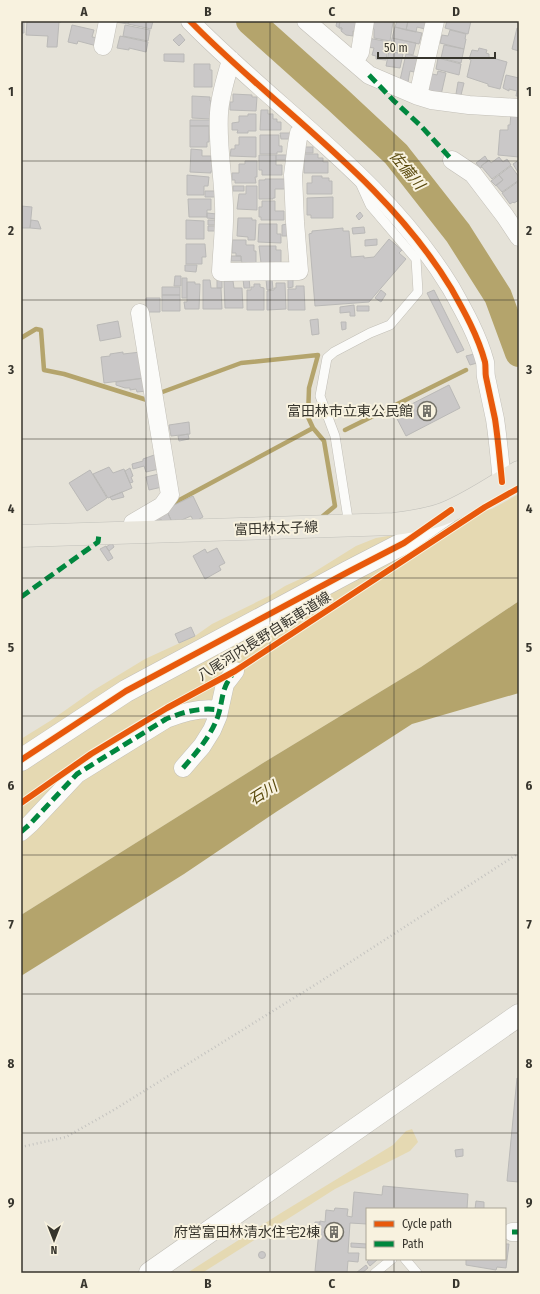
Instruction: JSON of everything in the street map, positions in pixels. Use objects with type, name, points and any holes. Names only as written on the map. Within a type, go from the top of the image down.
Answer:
[{"type":"main road","name":"富田林太子線","points":[[21,536],[394,524],[412,522],[451,510],[509,477]]},
{"type":"street","points":[[103,46],[108,21]]},
{"type":"street","points":[[190,21],[355,172],[400,218],[426,251],[471,323],[485,363],[486,376],[495,420],[509,477]]},
{"type":"street","points":[[306,21],[369,75],[418,96],[430,100],[469,105],[519,108]]},
{"type":"street","points":[[354,62],[360,52],[365,21]]},
{"type":"street","points":[[418,96],[434,21]]},
{"type":"street","points":[[231,60],[223,88],[219,114],[220,154],[224,204],[221,272],[300,271],[295,222],[294,175],[297,144],[300,133],[306,127]]},
{"type":"street","points":[[452,160],[473,174],[512,213],[519,237]]},
{"type":"street","points":[[132,533],[133,524],[162,506],[170,495],[140,313]]},
{"type":"street","points":[[21,760],[126,691],[404,543],[451,510]]},
{"type":"street","points":[[183,768],[202,746],[212,730],[226,684],[235,671]]},
{"type":"street","points":[[21,832],[77,774],[166,720],[179,714],[209,708],[219,710]]},
{"type":"street","points":[[150,1273],[519,1015]]},
{"type":"lane","points":[[349,525],[335,436],[320,396],[327,358],[334,352],[370,333],[390,325],[418,292],[416,259],[370,205],[355,172]]},
{"type":"lane","points":[[375,1273],[391,1260]]},
{"type":"lane","points":[[406,1260],[417,1273]]},
{"type":"path","points":[[21,1147],[66,1137],[112,1111],[318,983],[519,852]]},
{"type":"shaded area","points":[[519,494],[519,601],[421,667],[263,763],[21,915],[21,739],[50,721],[94,690],[145,659],[195,636],[212,624],[311,574],[356,546],[376,538],[400,534],[454,520],[473,511],[492,509]]},
{"type":"shaded area","points":[[412,1129],[418,1142],[410,1151],[335,1189],[202,1273],[187,1273],[281,1213],[393,1145],[406,1131]]},
{"type":"water","name":"石川","points":[[519,601],[519,693],[412,724],[276,812],[184,874],[21,976],[21,915],[263,763],[421,667]]},
{"type":"building","points":[[21,21],[24,21],[24,33],[21,33]]},
{"type":"building","points":[[27,21],[62,21],[59,22],[57,47],[47,47],[48,36],[26,35]]},
{"type":"building","points":[[129,21],[128,24],[116,22]]},
{"type":"building","points":[[129,21],[153,21],[151,29],[128,24]]},
{"type":"building","points":[[337,21],[340,21],[339,27],[342,28],[342,30],[336,26]]},
{"type":"building","points":[[340,21],[358,21],[357,32],[353,31],[353,36],[346,35],[341,31],[342,28],[339,27]]},
{"type":"building","points":[[374,21],[393,22],[390,41],[374,38],[374,29],[372,28]]},
{"type":"building","points":[[397,21],[408,21],[406,30],[395,27]]},
{"type":"building","points":[[408,21],[427,21],[425,29],[417,27],[416,32],[406,30]]},
{"type":"building","points":[[447,21],[471,21],[468,34],[445,28]]},
{"type":"building","points":[[72,25],[94,30],[92,37],[99,38],[97,46],[78,41],[77,44],[68,42]]},
{"type":"building","points":[[125,25],[150,30],[148,41],[123,36]]},
{"type":"building","points":[[395,27],[422,33],[419,44],[392,38]]},
{"type":"building","points":[[517,28],[519,28],[519,51],[512,49]]},
{"type":"building","points":[[450,30],[466,34],[464,49],[440,43],[442,35],[448,36]]},
{"type":"building","points":[[180,34],[185,40],[179,46],[173,40]]},
{"type":"building","points":[[120,36],[148,42],[146,52],[129,48],[129,50],[117,48]]},
{"type":"building","points":[[368,38],[389,42],[386,60],[376,59],[376,56],[372,55],[374,48],[367,47]]},
{"type":"building","points":[[392,38],[416,43],[413,55],[390,49]]},
{"type":"building","points":[[444,45],[464,49],[461,63],[441,58]]},
{"type":"building","points":[[479,48],[487,50],[486,53],[489,54],[489,57],[507,62],[500,89],[488,86],[488,84],[467,77],[471,60],[469,59],[472,50],[478,51]]},
{"type":"building","points":[[389,51],[403,54],[400,68],[386,66]]},
{"type":"building","points":[[164,54],[184,54],[184,62],[164,61]]},
{"type":"building","points":[[406,54],[418,57],[414,72],[410,71],[408,82],[400,80]]},
{"type":"building","points":[[438,58],[461,64],[459,75],[436,69]]},
{"type":"building","points":[[194,64],[210,64],[210,70],[212,70],[212,87],[194,87]]},
{"type":"building","points":[[438,71],[446,73],[441,95],[427,93],[428,73],[437,75]]},
{"type":"building","points":[[506,75],[519,78],[519,96],[516,96],[517,91],[509,89],[509,91],[503,88]]},
{"type":"building","points":[[458,82],[464,83],[461,95],[456,94]]},
{"type":"building","points":[[233,94],[252,95],[252,97],[257,97],[256,111],[230,110],[230,102],[233,102]]},
{"type":"building","points":[[192,96],[210,97],[211,119],[192,118]]},
{"type":"building","points":[[261,110],[268,110],[268,114],[273,114],[273,119],[277,119],[277,122],[281,122],[281,130],[260,130]]},
{"type":"building","points":[[511,113],[519,114],[519,157],[498,155],[500,130],[508,130]]},
{"type":"building","points":[[248,114],[256,114],[256,131],[237,133],[238,130],[232,130],[232,123],[239,122],[239,116],[248,116]]},
{"type":"building","points":[[190,120],[213,120],[213,126],[190,126]]},
{"type":"building","points":[[190,126],[209,126],[209,142],[207,142],[207,147],[190,147]]},
{"type":"building","points":[[280,133],[290,133],[290,139],[281,139]]},
{"type":"building","points":[[260,135],[279,135],[279,146],[282,146],[282,152],[277,152],[277,154],[260,154]]},
{"type":"building","points":[[239,137],[256,137],[256,157],[230,156],[231,149],[235,149],[235,145],[239,145]]},
{"type":"building","points":[[303,147],[313,147],[313,153],[303,153]]},
{"type":"building","points":[[191,149],[202,150],[202,156],[211,156],[211,161],[213,161],[213,171],[211,171],[211,173],[190,172]]},
{"type":"building","points":[[304,154],[318,154],[318,158],[323,158],[323,162],[328,162],[328,173],[304,173]]},
{"type":"building","points":[[259,155],[276,155],[276,165],[282,165],[282,175],[262,175],[262,170],[259,170]]},
{"type":"building","points":[[276,155],[287,155],[287,160],[276,160]]},
{"type":"building","points":[[485,156],[488,161],[480,168],[476,163]]},
{"type":"building","points":[[499,157],[503,162],[507,159],[511,165],[492,179],[481,166],[489,160],[491,163]]},
{"type":"building","points":[[519,160],[519,174],[513,164]]},
{"type":"building","points":[[245,161],[257,161],[257,177],[255,177],[256,183],[235,183],[235,180],[232,180],[232,173],[239,173],[239,164],[245,164]]},
{"type":"building","points":[[511,166],[519,177],[519,180],[502,192],[496,185],[503,180],[499,175]]},
{"type":"building","points":[[187,175],[209,177],[208,186],[204,186],[204,195],[187,195]]},
{"type":"building","points":[[499,175],[503,180],[496,186],[491,181]]},
{"type":"building","points":[[312,176],[329,178],[329,181],[332,181],[332,194],[307,194],[307,183],[312,183]]},
{"type":"building","points":[[285,179],[285,189],[275,189],[275,198],[273,199],[259,199],[259,180]]},
{"type":"building","points":[[519,181],[519,200],[510,204],[502,193]]},
{"type":"building","points":[[233,186],[244,186],[244,191],[233,191]]},
{"type":"building","points":[[246,186],[257,186],[257,210],[237,209],[239,194],[246,194]]},
{"type":"building","points":[[205,191],[216,191],[216,197],[205,197]]},
{"type":"building","points":[[333,197],[333,218],[311,218],[311,215],[307,215],[307,198]]},
{"type":"building","points":[[188,199],[211,199],[211,210],[207,210],[207,217],[189,217]]},
{"type":"building","points":[[262,201],[275,201],[275,211],[284,211],[284,220],[261,220],[261,217],[259,217],[259,207],[262,207]]},
{"type":"building","points":[[21,206],[32,207],[30,228],[21,228]]},
{"type":"building","points":[[360,212],[363,216],[359,220],[356,216]]},
{"type":"building","points":[[207,213],[217,214],[217,219],[207,218]]},
{"type":"building","points":[[238,218],[252,218],[252,220],[256,220],[255,240],[248,240],[248,237],[237,236]]},
{"type":"building","points":[[31,220],[38,221],[41,229],[30,228]]},
{"type":"building","points":[[186,220],[204,221],[204,239],[186,239]]},
{"type":"building","points":[[208,220],[216,220],[217,225],[208,225]]},
{"type":"building","points":[[259,224],[277,224],[277,234],[281,234],[281,243],[258,242]]},
{"type":"building","points":[[287,224],[288,236],[282,236],[282,225]]},
{"type":"building","points":[[208,226],[216,226],[216,231],[208,231]]},
{"type":"building","points":[[364,227],[365,233],[353,234],[352,228]]},
{"type":"building","points":[[343,228],[343,231],[349,231],[351,257],[374,257],[389,239],[402,250],[399,253],[406,259],[369,302],[315,306],[309,234],[312,233],[312,231]]},
{"type":"building","points":[[377,239],[377,245],[365,246],[365,240]]},
{"type":"building","points":[[232,240],[246,240],[246,245],[254,245],[254,251],[256,251],[256,264],[242,264],[241,256],[236,256],[236,253],[232,253]]},
{"type":"building","points":[[186,244],[205,244],[206,257],[202,257],[202,264],[186,264]]},
{"type":"building","points":[[259,246],[276,246],[276,250],[281,250],[281,263],[261,263]]},
{"type":"building","points":[[231,256],[241,256],[241,261],[231,261]]},
{"type":"building","points":[[185,265],[197,265],[196,272],[185,271]]},
{"type":"building","points":[[175,276],[181,276],[181,286],[174,286]]},
{"type":"building","points":[[182,278],[187,278],[187,298],[182,298]]},
{"type":"building","points":[[217,278],[222,278],[222,288],[217,288]]},
{"type":"building","points":[[249,278],[250,288],[244,288],[243,279]]},
{"type":"building","points":[[293,278],[293,287],[288,288],[288,279]]},
{"type":"building","points":[[266,279],[272,279],[273,289],[267,290]]},
{"type":"building","points":[[203,280],[210,280],[211,288],[221,288],[222,309],[203,309]]},
{"type":"building","points":[[224,281],[233,281],[234,288],[242,288],[243,308],[225,308]]},
{"type":"building","points":[[187,282],[195,282],[195,284],[200,284],[199,309],[185,309],[184,302],[187,302]]},
{"type":"building","points":[[276,283],[285,283],[286,309],[267,310],[267,291],[274,290],[274,288],[276,288]]},
{"type":"building","points":[[254,284],[260,284],[260,287],[264,288],[264,310],[247,310],[247,290],[251,290],[251,287],[254,287]]},
{"type":"building","points":[[296,286],[304,286],[305,310],[288,310],[288,289],[296,289]]},
{"type":"building","points":[[162,287],[180,287],[180,295],[162,295]]},
{"type":"building","points":[[381,290],[386,294],[381,302],[375,298]]},
{"type":"building","points":[[434,290],[464,350],[457,353],[427,293]]},
{"type":"building","points":[[162,295],[180,295],[180,311],[162,311]]},
{"type":"building","points":[[146,298],[160,298],[160,312],[146,312]]},
{"type":"building","points":[[354,305],[355,316],[350,316],[350,312],[340,313],[340,307]]},
{"type":"building","points":[[357,306],[369,306],[369,311],[357,311]]},
{"type":"building","points":[[318,319],[319,334],[312,335],[310,320]]},
{"type":"building","points":[[118,321],[121,337],[100,341],[97,325]]},
{"type":"building","points":[[341,322],[346,322],[346,329],[342,330]]},
{"type":"building","points":[[123,352],[123,354],[141,352],[144,378],[104,383],[101,357]]},
{"type":"building","points":[[474,354],[477,363],[470,365],[466,356]]},
{"type":"building","points":[[145,378],[147,391],[137,392],[136,389],[130,390],[130,388],[116,385],[116,382]]},
{"type":"building","name":"富田林市立東公民館","points":[[449,385],[460,408],[406,436],[394,413]]},
{"type":"building","points":[[189,422],[190,434],[171,436],[169,425]]},
{"type":"building","points":[[188,434],[189,439],[179,441],[178,436]]},
{"type":"building","points":[[157,454],[159,469],[146,472],[144,466],[133,469],[132,464],[143,461],[143,459]]},
{"type":"building","points":[[109,467],[113,473],[124,469],[132,488],[108,498],[93,474]]},
{"type":"building","points":[[130,468],[133,476],[131,477],[133,482],[130,483],[125,471]]},
{"type":"building","points":[[90,470],[107,498],[87,511],[69,483]]},
{"type":"building","points":[[159,474],[162,487],[149,490],[146,477]]},
{"type":"building","points":[[122,492],[124,497],[112,500],[110,497]]},
{"type":"building","points":[[193,496],[203,517],[194,522],[191,516],[177,522],[176,520],[172,522],[166,509]]},
{"type":"building","points":[[166,509],[171,520],[163,523],[161,519],[155,523],[151,516]]},
{"type":"building","points":[[112,543],[114,547],[109,551],[106,547]]},
{"type":"building","points":[[106,546],[113,558],[108,561],[100,549]]},
{"type":"building","points":[[217,548],[225,563],[219,566],[221,570],[205,579],[193,556],[205,549],[207,553]]},
{"type":"building","points":[[191,627],[195,636],[179,643],[175,634]]},
{"type":"building","points":[[517,1078],[519,1079],[519,1182],[507,1181]]},
{"type":"building","points":[[463,1149],[463,1156],[456,1157],[455,1150]]},
{"type":"building","name":"府営富田林清水住宅2棟","points":[[383,1186],[468,1194],[467,1208],[366,1208],[366,1224],[350,1223],[348,1253],[359,1253],[358,1262],[348,1261],[347,1273],[315,1271],[320,1221],[325,1222],[326,1210],[334,1211],[335,1208],[348,1209],[347,1216],[352,1217],[354,1192],[382,1195]]},
{"type":"building","points":[[476,1201],[484,1202],[484,1208],[475,1208]]},
{"type":"building","points":[[315,1222],[320,1222],[318,1239],[314,1239]]},
{"type":"building","points":[[351,1243],[366,1244],[366,1248],[351,1247]]},
{"type":"building","points":[[506,1244],[509,1244],[506,1268],[497,1267],[496,1270],[466,1265],[466,1260],[506,1260]]},
{"type":"building","points":[[262,1252],[265,1255],[262,1258],[259,1255]]},
{"type":"building","points":[[369,1260],[377,1260],[370,1266],[367,1262]]},
{"type":"building","points":[[366,1265],[368,1268],[362,1273],[356,1273]]},
{"type":"waterway","name":"佐備川","points":[[250,21],[396,154],[458,233],[498,296],[519,353]]},
{"type":"waterway","points":[[21,338],[36,329],[41,330],[44,370],[64,374],[147,400],[149,399]]},
{"type":"waterway","points":[[157,394],[241,363],[318,355],[309,388],[308,417],[313,428],[324,441],[335,506],[323,516]]},
{"type":"waterway","points":[[345,430],[466,370]]},
{"type":"waterway","points":[[172,504],[313,428]]},
{"type":"marked path","points":[[369,75],[421,126],[452,160]]},
{"type":"marked path","points":[[21,597],[98,542],[99,534]]},
{"type":"marked path","points":[[183,768],[212,730],[220,711],[226,685],[232,675]]},
{"type":"marked path","points":[[21,832],[77,774],[166,719],[192,711],[206,709],[219,710]]},
{"type":"marked path","points":[[512,1232],[519,1232]]},
{"type":"cycle path","points":[[190,21],[223,54],[362,179],[395,213],[424,249],[451,288],[475,333],[485,362],[486,377],[495,419],[502,482]]},
{"type":"cycle path","name":"八尾河内長野自転車道線","points":[[21,803],[91,754],[167,708],[235,671],[485,507],[519,488]]},
{"type":"cycle path","name":"八尾河内長野自転車道線","points":[[21,760],[126,691],[404,543],[451,510]]},
{"type":"place","name":"富田林市立東公民館","points":[[427,411]]},
{"type":"place","name":"府営富田林清水住宅2棟","points":[[334,1232]]}]
